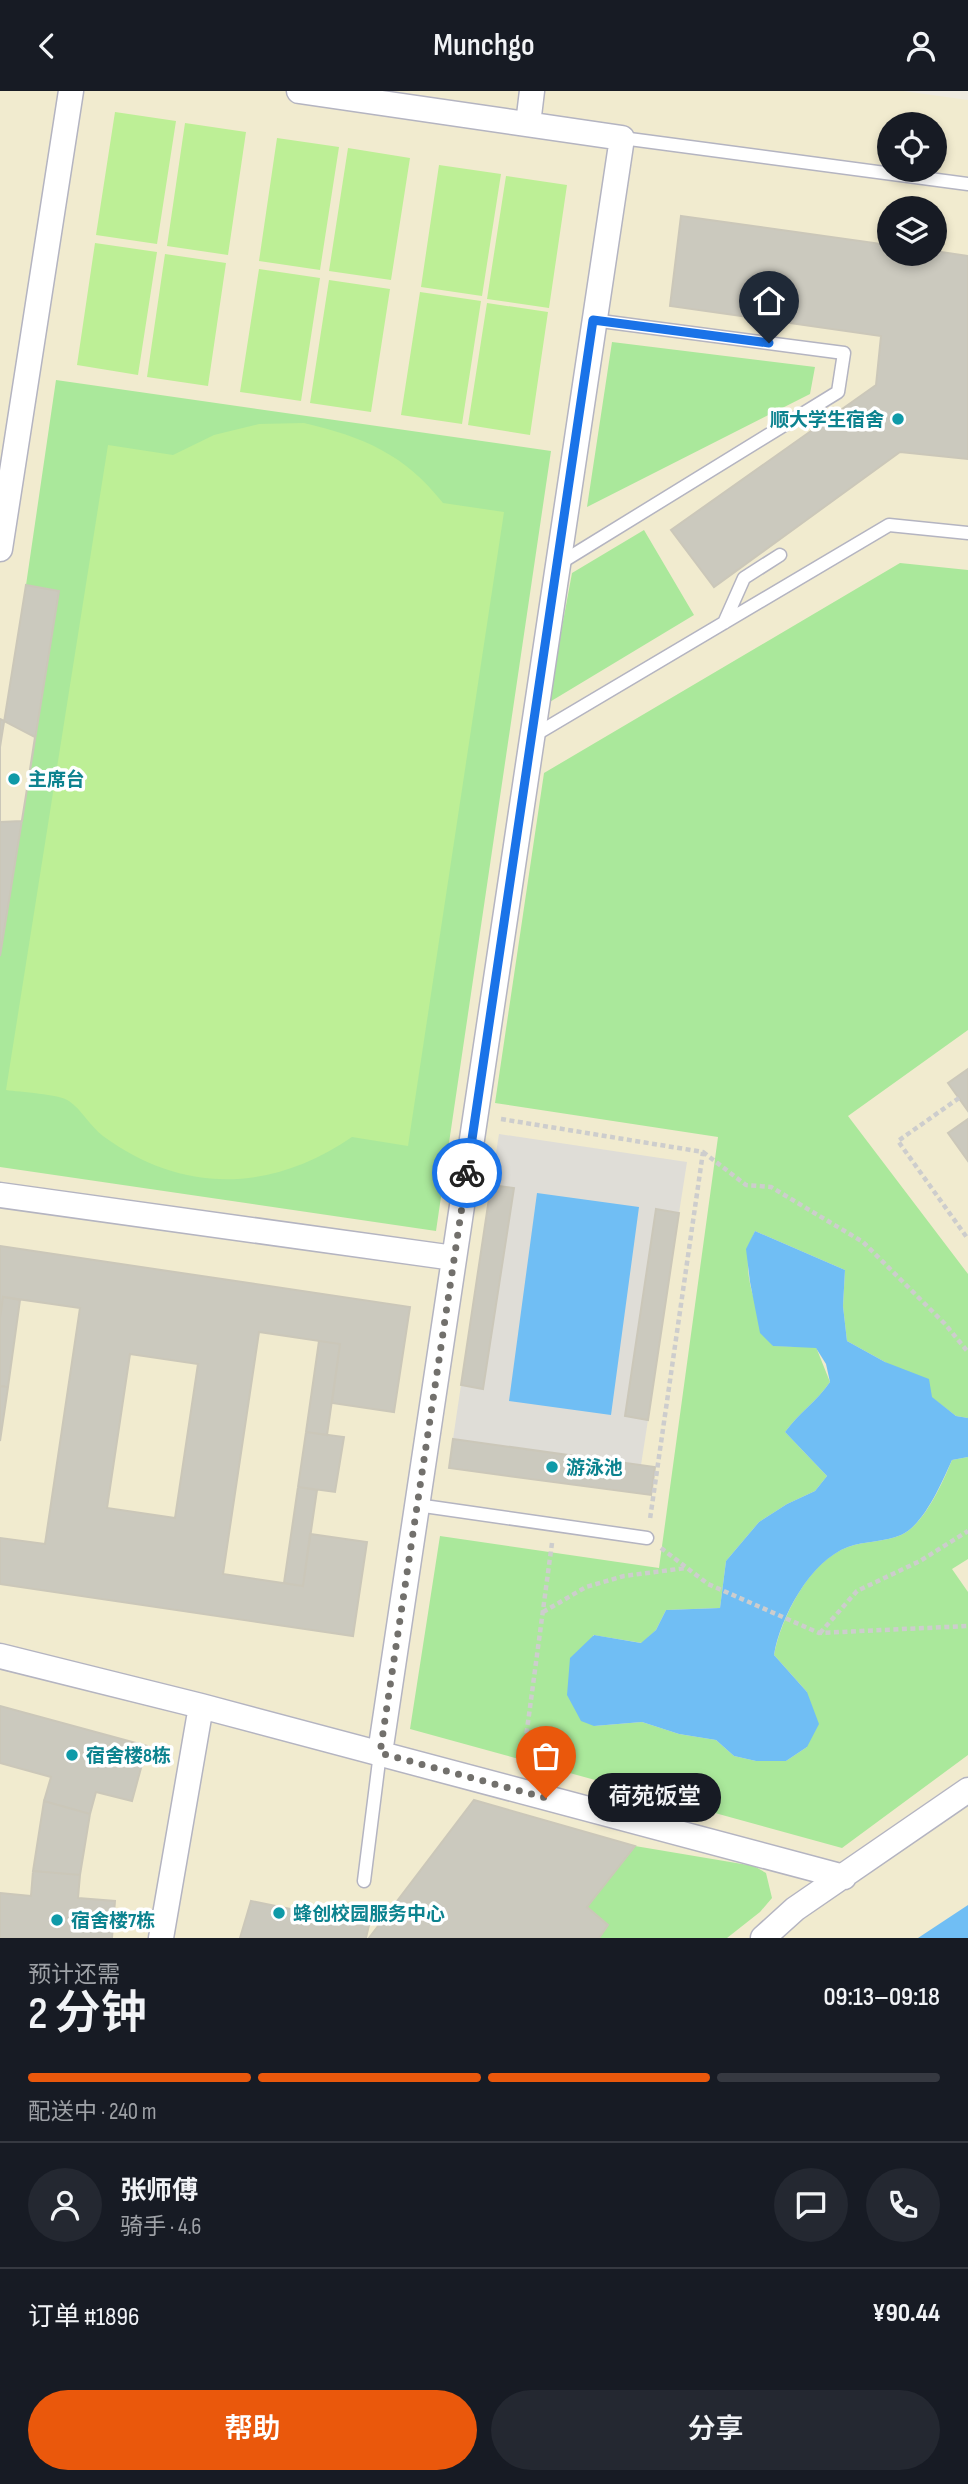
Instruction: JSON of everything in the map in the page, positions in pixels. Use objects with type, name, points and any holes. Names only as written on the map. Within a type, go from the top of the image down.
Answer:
[{"type":"street","points":[[0,549],[71,91]]},
{"type":"street","points":[[299,91],[622,138],[380,1753]]},
{"type":"street","points":[[528,124],[532,91]]},
{"type":"street","points":[[0,1195],[454,1258]]},
{"type":"street","points":[[0,1656],[201,1706],[844,1877]]},
{"type":"street","points":[[161,1938],[201,1706]]},
{"type":"street","points":[[763,1938],[795,1909],[968,1790]]},
{"type":"lane","points":[[622,138],[968,184]]},
{"type":"lane","points":[[557,565],[838,392],[844,353],[593,320]]},
{"type":"lane","points":[[531,736],[888,525],[968,533]]},
{"type":"lane","points":[[724,623],[744,578],[780,555]]},
{"type":"lane","points":[[417,1505],[647,1538]]},
{"type":"lane","points":[[364,1881],[380,1753]]},
{"type":"path","points":[[959,1098],[898,1141],[968,1239]]},
{"type":"path","points":[[476,1115],[703,1152],[746,1185],[771,1187],[863,1242],[945,1324],[968,1352]]},
{"type":"path","points":[[703,1152],[647,1538],[708,1584],[819,1633],[968,1626]]},
{"type":"path","points":[[519,1791],[554,1525]]},
{"type":"path","points":[[819,1633],[857,1591],[920,1561],[968,1531]]},
{"type":"path","points":[[542,1612],[586,1587],[624,1576],[687,1568]]},
{"type":"shaded area","points":[[0,91],[903,91],[968,100],[968,1938],[0,1938]]},
{"type":"shaded area","points":[[499,1134],[687,1162],[679,1213],[656,1209],[625,1416],[648,1420],[641,1465],[453,1439],[461,1385],[483,1388],[514,1188],[491,1185]]},
{"type":"green space","points":[[115,112],[176,121],[157,244],[96,235]]},
{"type":"green space","points":[[185,123],[246,132],[228,255],[167,246]]},
{"type":"green space","points":[[277,138],[339,147],[320,270],[259,261]]},
{"type":"green space","points":[[348,148],[410,158],[391,280],[329,271]]},
{"type":"green space","points":[[439,165],[501,174],[482,296],[421,287]]},
{"type":"green space","points":[[506,176],[567,185],[549,308],[487,299]]},
{"type":"green space","points":[[95,243],[157,252],[138,375],[77,365]]},
{"type":"green space","points":[[165,254],[226,263],[208,386],[147,377]]},
{"type":"green space","points":[[259,269],[320,278],[301,401],[240,392]]},
{"type":"green space","points":[[329,280],[390,289],[371,412],[310,403]]},
{"type":"green space","points":[[420,292],[481,301],[462,424],[401,415]]},
{"type":"green space","points":[[487,303],[548,312],[530,435],[468,425]]},
{"type":"green space","points":[[612,342],[815,367],[810,394],[587,507]]},
{"type":"green space","points":[[56,380],[551,451],[436,1231],[0,1167],[0,956],[59,591],[26,585]]},
{"type":"green space","points":[[304,423],[346,435],[381,450],[413,472],[443,503],[504,512],[408,1146],[352,1137],[322,1155],[291,1168],[259,1176],[228,1179],[196,1177],[164,1169],[133,1155],[103,1136],[69,1101],[48,1095],[6,1090],[108,445],[173,455],[214,435],[259,424]]},
{"type":"green space","points":[[644,530],[694,615],[548,703],[572,573]]},
{"type":"green space","points":[[900,563],[968,570],[968,1030],[848,1116],[968,1274],[968,1418],[956,1416],[885,1362],[847,1341],[843,1306],[845,1270],[755,1231],[748,1260],[751,1289],[773,1346],[816,1347],[830,1382],[785,1432],[827,1476],[815,1491],[787,1504],[759,1522],[726,1561],[720,1608],[666,1610],[656,1630],[642,1643],[593,1635],[594,1726],[642,1722],[679,1734],[716,1740],[734,1756],[756,1761],[786,1761],[807,1747],[807,1692],[774,1655],[783,1624],[799,1592],[809,1578],[834,1554],[854,1545],[895,1537],[909,1530],[932,1502],[952,1460],[968,1457],[968,1559],[952,1569],[968,1592],[968,1755],[842,1848],[410,1729],[440,1536],[659,1568],[718,1137],[495,1103],[544,773]]},
{"type":"green space","points":[[635,1846],[754,1866],[766,1873],[772,1898],[760,1912],[727,1938],[599,1938],[608,1925],[587,1907]]},
{"type":"water","points":[[537,1193],[639,1207],[611,1415],[509,1401]]},
{"type":"water","points":[[755,1231],[845,1270],[843,1306],[847,1341],[885,1362],[929,1379],[932,1397],[956,1416],[968,1418],[968,1457],[952,1460],[925,1513],[917,1522],[901,1535],[854,1545],[834,1554],[809,1578],[790,1608],[774,1655],[807,1692],[819,1724],[807,1747],[786,1761],[756,1761],[734,1756],[716,1740],[679,1734],[642,1722],[594,1726],[581,1721],[567,1695],[570,1658],[594,1635],[641,1643],[656,1630],[666,1610],[720,1608],[726,1561],[759,1522],[787,1504],[815,1491],[827,1476],[785,1432],[830,1382],[826,1364],[816,1348],[773,1346],[760,1333],[746,1249]]},
{"type":"water","points":[[968,1905],[968,1938],[918,1938]]},
{"type":"building","name":"顺大学生宿舍","points":[[681,216],[877,243],[877,266],[947,266],[947,253],[968,256],[968,459],[900,452],[714,587],[671,530],[876,385],[881,336],[670,306]]},
{"type":"building","points":[[26,585],[59,591],[0,956],[0,747]]},
{"type":"building","name":"主席台","points":[[0,719],[35,737],[22,821],[0,822]]},
{"type":"building","points":[[968,1069],[968,1111],[948,1083]]},
{"type":"building","points":[[968,1119],[968,1161],[948,1133]]},
{"type":"building","points":[[491,1185],[514,1188],[483,1389],[461,1385]]},
{"type":"building","points":[[656,1209],[679,1213],[648,1420],[625,1416]]},
{"type":"building","points":[[0,1246],[410,1307],[394,1412],[332,1403],[340,1344],[259,1332],[223,1574],[303,1586],[310,1534],[367,1542],[353,1636],[0,1584],[0,1538],[45,1544],[80,1308],[3,1297],[0,1318]],"holes":[[[130,1354],[198,1364],[175,1518],[107,1508]]]},
{"type":"building","points":[[3,1297],[20,1300],[8,1387],[0,1386],[0,1318]]},
{"type":"building","points":[[319,1341],[340,1344],[327,1435],[306,1432]]},
{"type":"building","points":[[0,1386],[8,1387],[0,1441]]},
{"type":"building","points":[[306,1432],[344,1437],[335,1492],[298,1487]]},
{"type":"building","name":"游泳池","points":[[453,1439],[655,1467],[651,1495],[449,1468]]},
{"type":"building","points":[[298,1487],[317,1490],[303,1586],[284,1583]]},
{"type":"building","name":"宿舍楼8栋","points":[[0,1706],[147,1746],[132,1801],[96,1792],[90,1814],[44,1801],[51,1777],[0,1763]]},
{"type":"building","points":[[474,1800],[635,1846],[587,1907],[608,1925],[599,1938],[369,1938]]},
{"type":"building","points":[[44,1801],[90,1814],[80,1875],[33,1871]]},
{"type":"building","name":"宿舍楼7栋","points":[[33,1871],[80,1875],[78,1898],[115,1901],[112,1938],[0,1938],[0,1893],[31,1896]]},
{"type":"building","name":"蜂创校园服务中心","points":[[251,1901],[369,1925],[366,1938],[240,1938]]},
{"type":"way so far","points":[[467,1173],[380,1753],[546,1798]]},
{"type":"place","name":"顺大学生宿舍","points":[[898,419]]},
{"type":"place","name":"主席台","points":[[14,779]]},
{"type":"place","name":"游泳池","points":[[552,1467]]},
{"type":"place","name":"宿舍楼8栋","points":[[72,1755]]},
{"type":"place","name":"荷苑饭堂","points":[[546,1798]]},
{"type":"place","name":"蜂创校园服务中心","points":[[279,1913]]},
{"type":"place","name":"宿舍楼7栋","points":[[57,1920]]},
{"type":"route","points":[[467,1173],[593,320],[769,343]]}]
